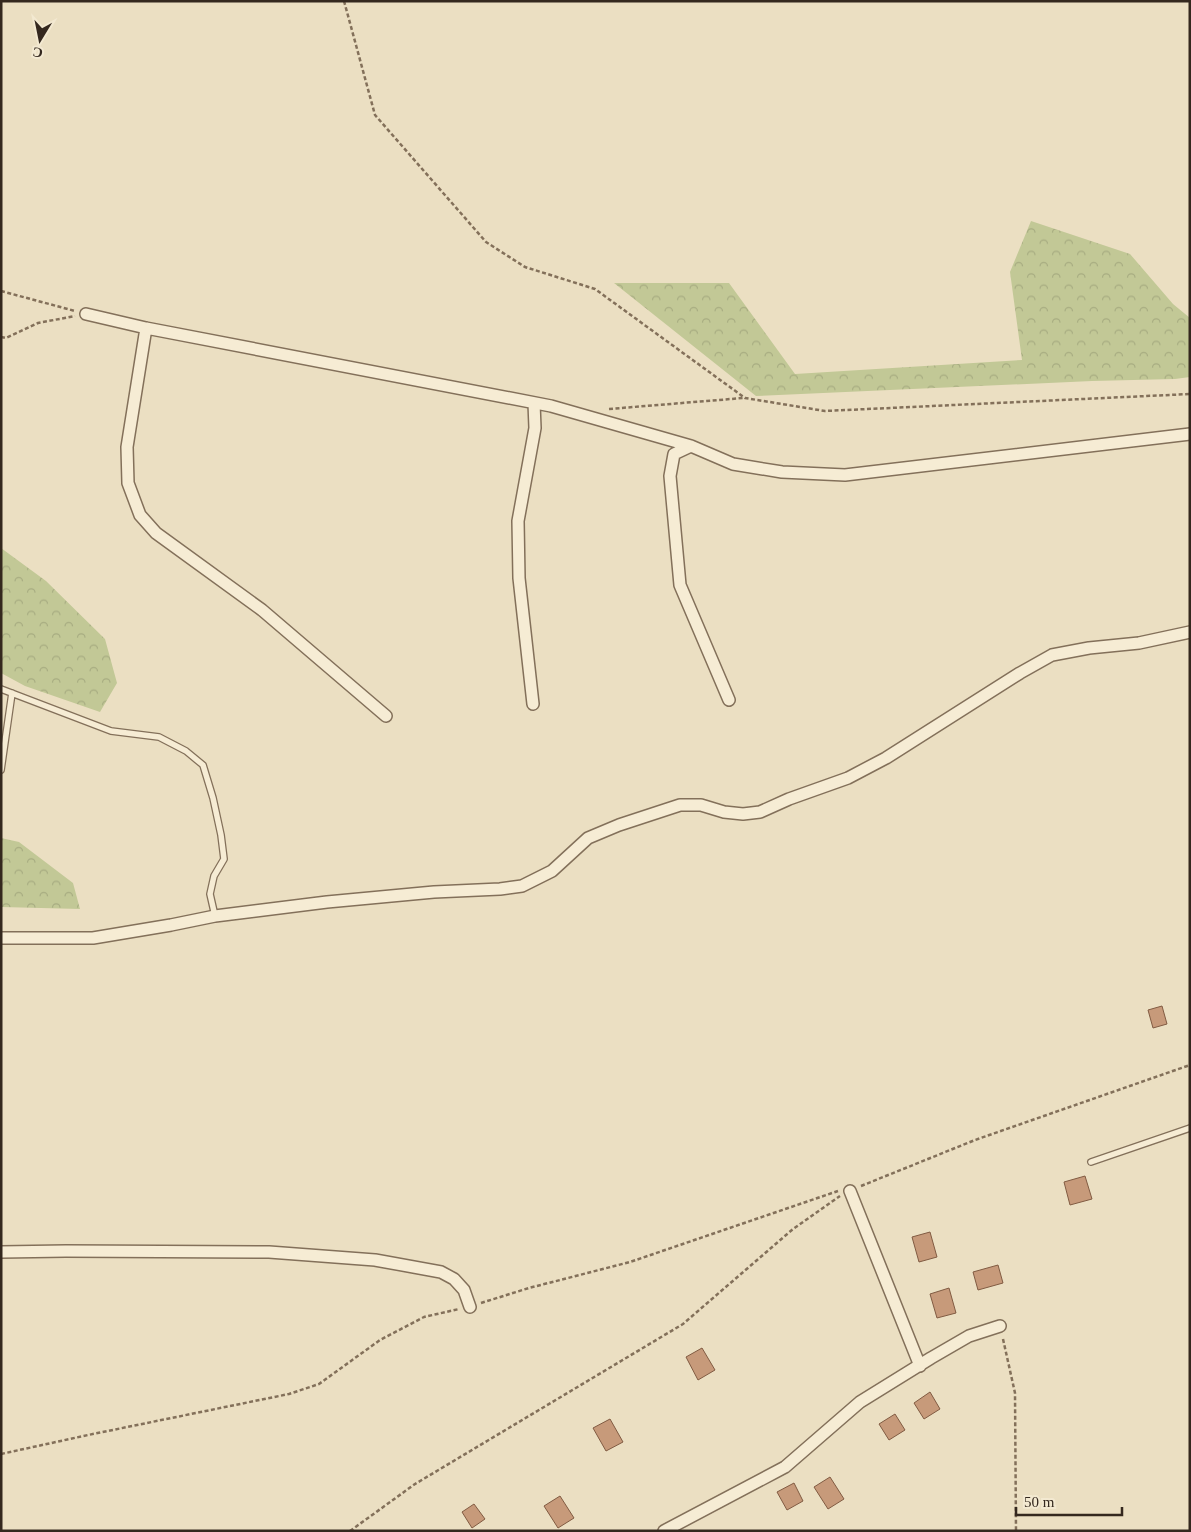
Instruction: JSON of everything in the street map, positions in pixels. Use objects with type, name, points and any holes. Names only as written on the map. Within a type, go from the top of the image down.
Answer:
[{"type":"street","points":[[86,314],[146,328],[534,403],[692,446],[733,464],[782,472],[845,475],[1190,434]]},
{"type":"street","points":[[146,328],[127,447],[128,483],[140,515],[156,533],[262,610],[386,716]]},
{"type":"street","points":[[532,704],[519,578],[518,521],[535,428],[534,403]]},
{"type":"street","points":[[692,446],[674,454],[670,476],[680,585],[729,700]]},
{"type":"street","points":[[1,938],[94,938],[215,916],[327,902],[522,886],[552,871],[588,838],[619,825],[680,805],[702,805],[724,812],[743,814],[760,812],[789,799],[848,778],[886,758],[1020,673],[1052,655],[1089,648],[1140,643],[1190,632]]},
{"type":"street","points":[[849,1189],[920,1366]]},
{"type":"street","points":[[1,1252],[269,1252],[375,1260],[441,1272],[454,1279],[464,1290],[470,1307]]},
{"type":"street","points":[[664,1531],[785,1467],[860,1402],[970,1336],[1000,1326]]},
{"type":"lane","points":[[1,689],[111,731],[159,737],[186,751],[203,765],[213,798],[224,859],[214,876],[210,894],[215,916]]},
{"type":"lane","points":[[1,770],[12,693]]},
{"type":"lane","points":[[1091,1162],[1190,1128]]},
{"type":"path","points":[[344,1],[375,115],[486,242],[525,267],[595,289],[745,398]]},
{"type":"path","points":[[1,290],[86,314]]},
{"type":"path","points":[[1,338],[6,338],[38,323],[86,314]]},
{"type":"path","points":[[607,409],[745,398],[825,411],[1190,394]]},
{"type":"path","points":[[1,1454],[88,1434],[289,1394],[319,1384],[380,1340],[424,1317],[470,1307],[529,1288],[630,1262],[825,1194],[871,1182],[975,1140],[1190,1065]]},
{"type":"path","points":[[350,1531],[415,1484],[683,1324],[793,1229],[849,1189]]},
{"type":"path","points":[[1000,1326],[1015,1393],[1016,1531]]},
{"type":"green space","points":[[1031,221],[1130,254],[1173,304],[1190,318],[1190,377],[756,396],[614,283],[729,283],[795,374],[1022,360],[1010,272]]},
{"type":"green space","points":[[1,548],[46,581],[105,639],[117,683],[100,712],[25,686],[1,673]]},
{"type":"green space","points":[[1,838],[19,842],[73,883],[80,909],[1,907]]},
{"type":"building","points":[[1162,1006],[1167,1024],[1153,1028],[1148,1010]]},
{"type":"building","points":[[1085,1176],[1092,1199],[1070,1205],[1064,1182]]},
{"type":"building","points":[[930,1232],[937,1257],[919,1262],[912,1237]]},
{"type":"building","points":[[998,1265],[1003,1283],[978,1290],[973,1272]]},
{"type":"building","points":[[949,1288],[956,1313],[937,1318],[930,1294]]},
{"type":"building","points":[[702,1348],[715,1370],[698,1380],[686,1357]]},
{"type":"building","points":[[930,1392],[940,1409],[924,1419],[914,1403]]},
{"type":"building","points":[[895,1414],[905,1430],[889,1440],[879,1424]]},
{"type":"building","points":[[610,1419],[623,1442],[606,1451],[593,1428]]},
{"type":"building","points":[[830,1477],[844,1499],[828,1509],[814,1487]]},
{"type":"building","points":[[794,1483],[803,1501],[787,1510],[777,1492]]},
{"type":"building","points":[[560,1496],[574,1518],[558,1528],[544,1506]]},
{"type":"building","points":[[474,1504],[485,1519],[472,1528],[462,1512]]}]
